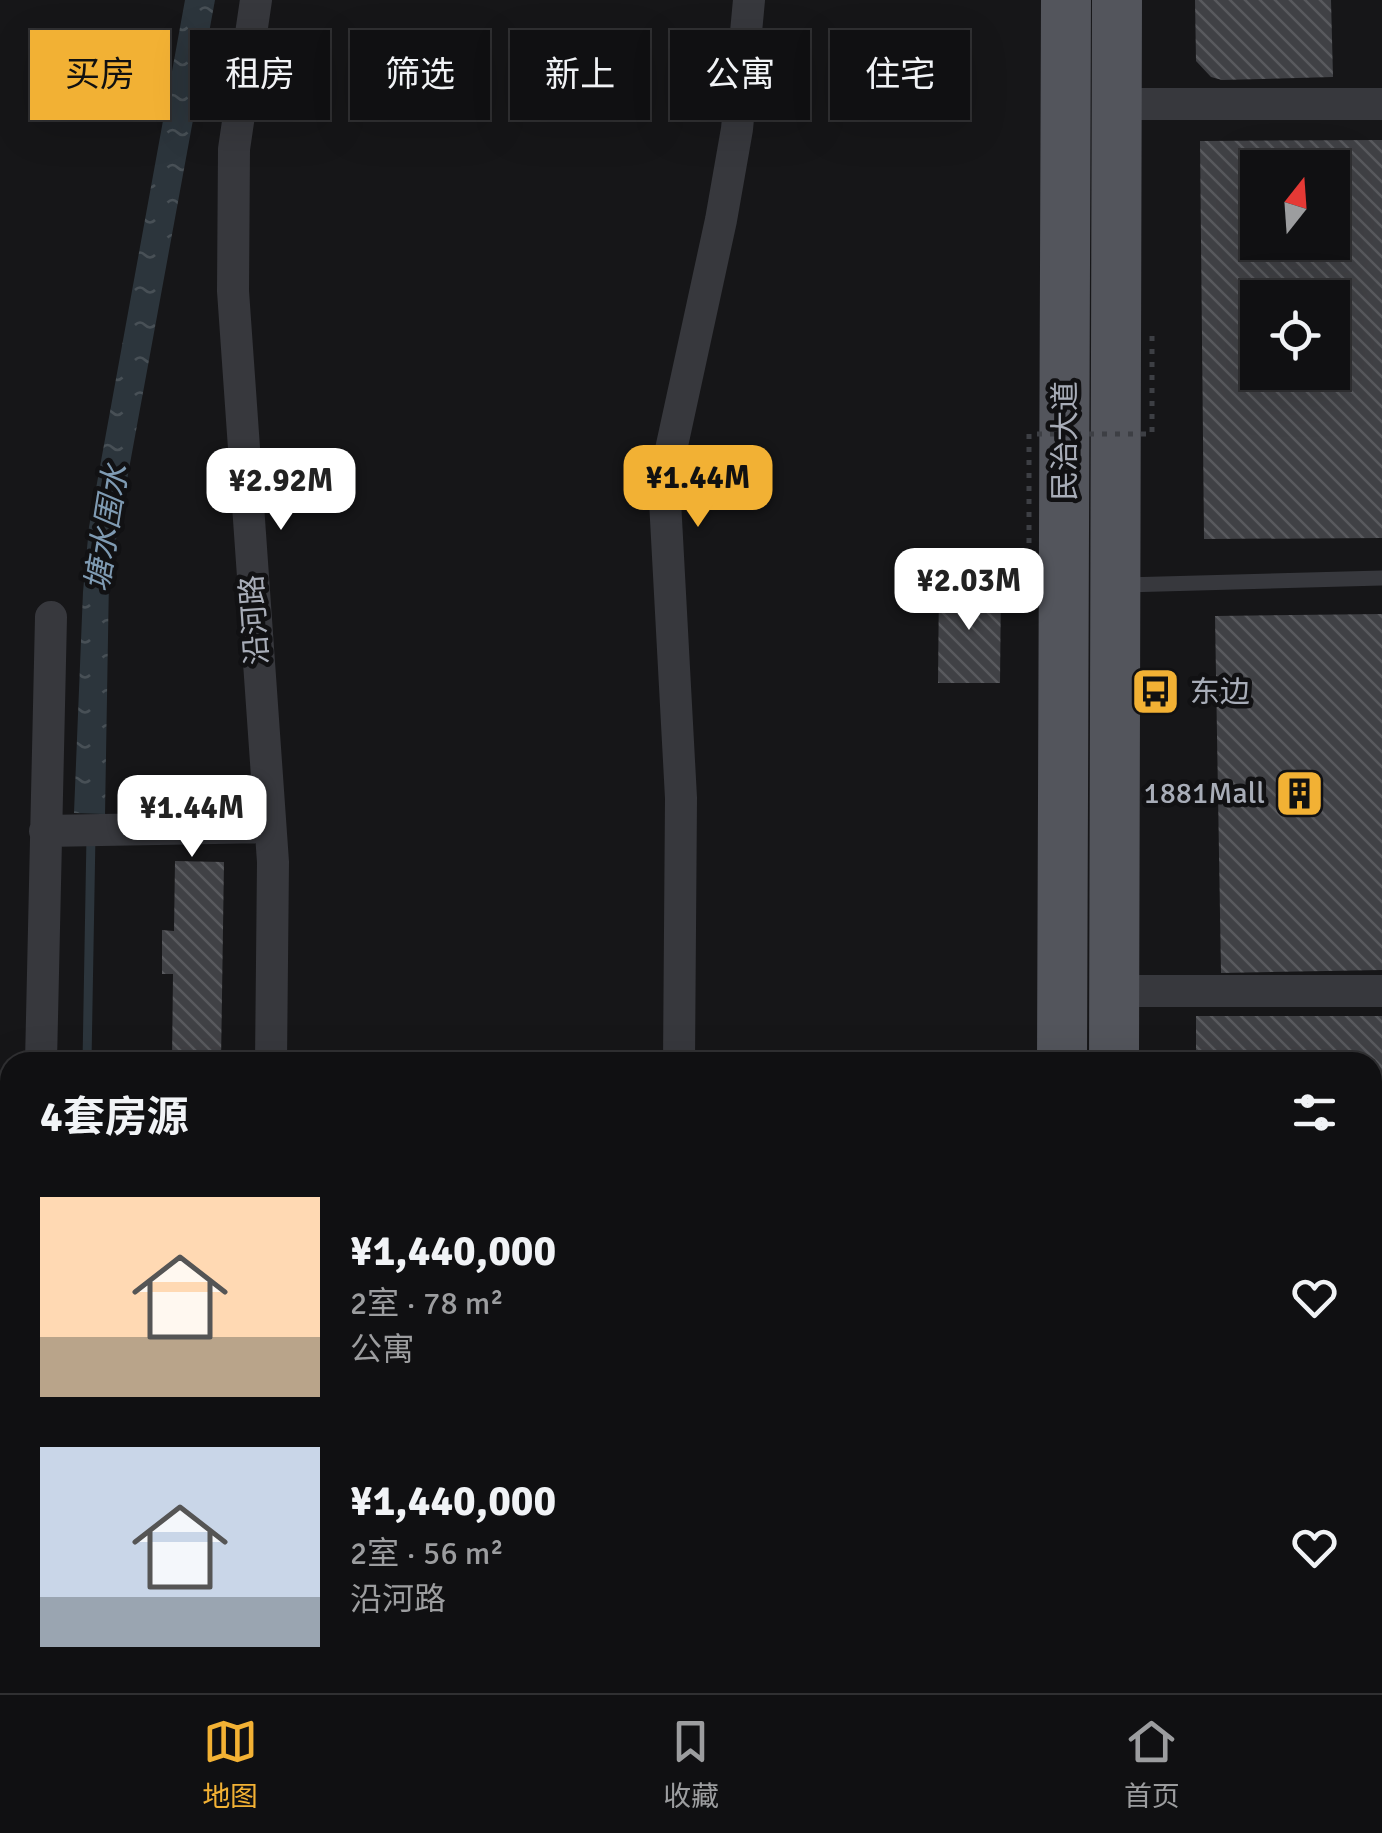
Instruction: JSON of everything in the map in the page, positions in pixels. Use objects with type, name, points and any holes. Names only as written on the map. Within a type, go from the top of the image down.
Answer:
[{"type":"main road","name":"民治大道","points":[[1062,1052],[1066,0]]},
{"type":"main road","name":"民治大道","points":[[1114,1052],[1117,0]]},
{"type":"street","name":"沿河路","points":[[256,0],[234,149],[232,227],[273,862],[271,1052]]},
{"type":"street","points":[[679,1052],[681,798],[664,482],[722,220],[749,0]]},
{"type":"street","points":[[1116,104],[1382,104]]},
{"type":"street","points":[[41,1052],[58,831],[51,616]]},
{"type":"street","points":[[58,831],[269,827]]},
{"type":"street","points":[[1114,991],[1382,991]]},
{"type":"lane","points":[[1115,585],[1382,578]]},
{"type":"path","points":[[1029,568],[1029,434],[1152,434],[1152,336]]},
{"type":"water","points":[[185,0],[215,0],[209,30],[190,30],[193,120],[109,578],[105,814],[74,813],[89,527],[163,120],[170,120],[170,82]]},
{"type":"building","points":[[1195,0],[1331,0],[1333,77],[1211,77],[1196,61]]},
{"type":"building","points":[[1382,140],[1382,538],[1204,539],[1200,141]]},
{"type":"building","points":[[939,582],[1001,583],[1000,683],[938,683]]},
{"type":"building","name":"1881Mall","points":[[1382,614],[1382,970],[1221,973],[1215,616]]},
{"type":"building","points":[[175,861],[224,862],[221,1052],[172,1052],[173,974],[162,974],[162,930],[174,931]]},
{"type":"building","points":[[1196,1016],[1382,1016],[1382,1052],[1196,1052]]},
{"type":"waterway","name":"塘水围水","points":[[87,1052],[91,835]]},
{"type":"place","name":"东边","points":[[1155,692]]},
{"type":"place","name":"1881Mall","points":[[1300,793]]}]
